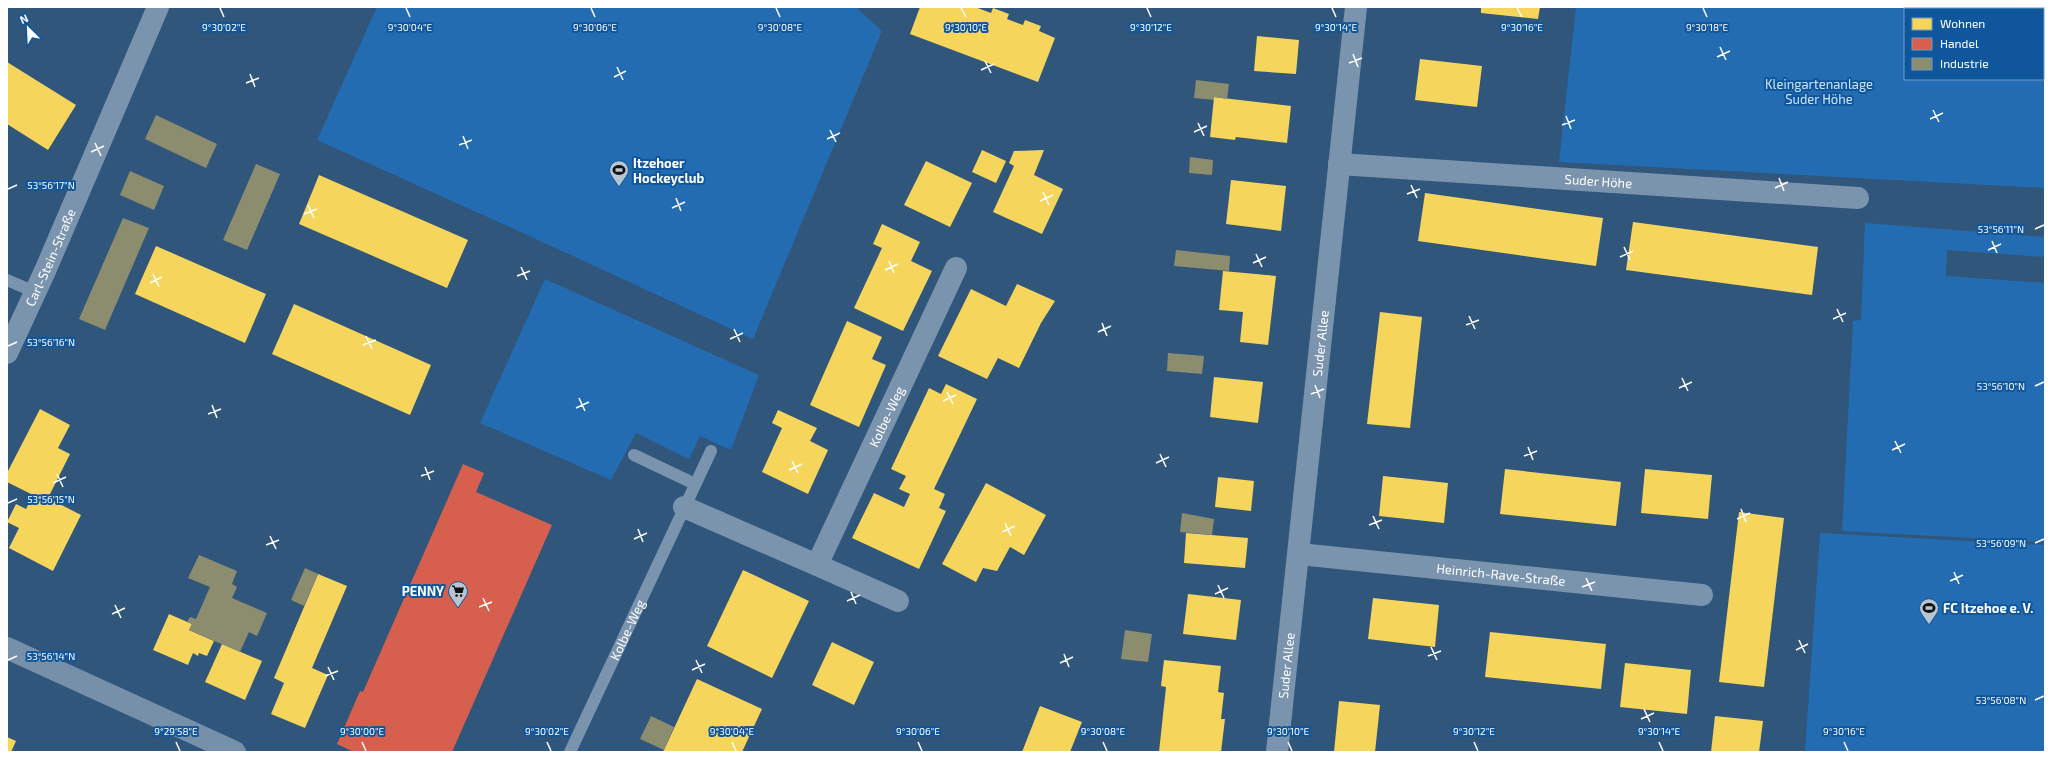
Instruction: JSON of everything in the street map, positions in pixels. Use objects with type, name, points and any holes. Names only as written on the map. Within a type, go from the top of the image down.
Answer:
[{"type":"street","name":"Carl-Stein-Straße","points":[[7,353],[35,292],[158,7]]},
{"type":"street","name":"Suder Allee","points":[[1277,752],[1356,7]]},
{"type":"street","name":"Suder Höhe","points":[[1339,164],[1858,198]]},
{"type":"street","name":"Kolbe-Weg","points":[[817,565],[956,268]]},
{"type":"street","points":[[684,507],[898,601]]},
{"type":"street","name":"Heinrich-Rave-Straße","points":[[1299,554],[1702,595]]},
{"type":"street","points":[[7,648],[234,752]]},
{"type":"lane","points":[[7,280],[35,292]]},
{"type":"lane","name":"Kolbe-Weg","points":[[570,752],[710,451]]},
{"type":"lane","points":[[634,454],[695,484]]},
{"type":"green space","name":"Itzehoer Hockeyclub","points":[[377,7],[856,7],[882,31],[753,339],[317,140]]},
{"type":"green space","name":"Kleingartenanlage Suder Höhe","points":[[1576,7],[2045,7],[2045,188],[1559,162]]},
{"type":"green space","points":[[1865,223],[2045,237],[2045,257],[1947,250],[1946,276],[2045,283],[2045,542],[1842,531],[1853,321],[1861,320]]},
{"type":"green space","points":[[545,279],[759,375],[731,450],[700,436],[689,459],[636,433],[611,480],[480,423]]},
{"type":"green space","name":"FC Itzehoe e. V.","points":[[1820,533],[2045,545],[2045,752],[1805,752]]},
{"type":"building: Wohnen","points":[[920,7],[975,7],[991,13],[993,8],[1009,14],[1007,19],[1023,25],[1025,20],[1041,26],[1039,31],[1055,38],[1038,82],[910,34]]},
{"type":"building: Wohnen","points":[[1481,7],[1540,7],[1538,19],[1481,13]]},
{"type":"building: Wohnen","points":[[1257,36],[1299,40],[1296,74],[1254,71]]},
{"type":"building: Wohnen","points":[[1420,59],[1482,66],[1477,107],[1415,100]]},
{"type":"building: Wohnen","points":[[7,62],[76,105],[48,150],[7,124]]},
{"type":"building: Wohnen","points":[[1214,97],[1291,106],[1287,143],[1236,137],[1235,140],[1210,137]]},
{"type":"building: Wohnen","points":[[982,150],[1006,161],[996,183],[972,172]]},
{"type":"building: Wohnen","points":[[1044,150],[1034,175],[1063,189],[1042,234],[993,212],[1014,166],[1009,163],[1014,151]]},
{"type":"building: Wohnen","points":[[926,161],[972,183],[950,227],[904,205]]},
{"type":"building: Wohnen","points":[[319,175],[468,240],[447,288],[299,224]]},
{"type":"building: Wohnen","points":[[1231,180],[1286,186],[1281,231],[1226,224]]},
{"type":"building: Wohnen","points":[[1425,193],[1603,218],[1596,266],[1418,241]]},
{"type":"building: Wohnen","points":[[1633,222],[1818,247],[1812,295],[1626,270]]},
{"type":"building: Wohnen","points":[[882,224],[920,242],[911,261],[932,271],[903,331],[854,308],[882,248],[873,244]]},
{"type":"building: Wohnen","points":[[156,246],[266,294],[245,343],[135,294]]},
{"type":"building: Wohnen","points":[[1223,271],[1276,276],[1268,345],[1240,342],[1243,312],[1219,310]]},
{"type":"building: Wohnen","points":[[1017,284],[1055,301],[1041,323],[1019,368],[998,358],[987,379],[938,356],[971,289],[1006,306]]},
{"type":"building: Wohnen","points":[[294,304],[431,365],[410,415],[272,354]]},
{"type":"building: Wohnen","points":[[1380,312],[1422,317],[1410,428],[1367,424]]},
{"type":"building: Wohnen","points":[[847,321],[882,337],[872,359],[886,365],[859,427],[810,405]]},
{"type":"building: Wohnen","points":[[1214,377],[1263,382],[1258,423],[1210,417]]},
{"type":"building: Wohnen","points":[[946,384],[977,399],[934,489],[945,494],[939,508],[946,511],[919,569],[852,538],[874,493],[904,507],[910,494],[899,489],[906,476],[891,469],[929,388],[941,394]]},
{"type":"building: Wohnen","points":[[40,409],[70,425],[58,448],[70,454],[48,498],[81,515],[53,571],[9,548],[19,528],[7,522],[16,504],[26,509],[33,495],[7,482],[7,473]]},
{"type":"building: Wohnen","points":[[778,410],[817,428],[810,441],[828,450],[808,494],[762,472],[782,428],[772,423]]},
{"type":"building: Wohnen","points":[[1505,469],[1621,482],[1616,526],[1500,514]]},
{"type":"building: Wohnen","points":[[1645,469],[1712,475],[1708,519],[1641,513]]},
{"type":"building: Wohnen","points":[[1383,476],[1448,483],[1444,523],[1379,516]]},
{"type":"building: Wohnen","points":[[1218,477],[1254,481],[1251,511],[1215,507]]},
{"type":"building: Wohnen","points":[[986,483],[1046,515],[1024,555],[1010,547],[997,571],[983,568],[976,582],[942,564]]},
{"type":"building: Wohnen","points":[[1739,512],[1784,518],[1764,687],[1719,682]]},
{"type":"building: Wohnen","points":[[1186,533],[1248,538],[1245,568],[1184,563]]},
{"type":"building: Wohnen","points":[[743,570],[809,601],[772,678],[707,646]]},
{"type":"building: Wohnen","points":[[318,574],[347,586],[312,668],[328,675],[305,728],[271,714],[284,683],[274,678]]},
{"type":"building: Wohnen","points":[[1188,594],[1241,600],[1236,640],[1183,634]]},
{"type":"building: Wohnen","points":[[1373,598],[1439,605],[1435,647],[1368,639]]},
{"type":"building: Wohnen","points":[[169,614],[192,624],[189,630],[214,641],[207,656],[199,653],[198,656],[193,653],[188,665],[153,650]]},
{"type":"building: Wohnen","points":[[1490,632],[1606,644],[1601,689],[1485,677]]},
{"type":"building: Wohnen","points":[[832,642],[874,662],[854,705],[812,685]]},
{"type":"building: Wohnen","points":[[222,644],[262,661],[245,700],[205,682]]},
{"type":"building: Wohnen","points":[[1164,660],[1221,666],[1218,692],[1224,693],[1221,719],[1225,719],[1221,752],[1159,752],[1166,687],[1161,686]]},
{"type":"building: Wohnen","points":[[1625,663],[1691,670],[1687,714],[1620,707]]},
{"type":"building: Wohnen","points":[[697,679],[762,709],[742,752],[663,752]]},
{"type":"building: Wohnen","points":[[1339,701],[1380,705],[1375,752],[1334,752]]},
{"type":"building: Wohnen","points":[[1040,706],[1082,722],[1070,752],[1022,752]]},
{"type":"building: Wohnen","points":[[1715,716],[1763,721],[1759,752],[1711,752]]},
{"type":"building: Wohnen","points":[[7,737],[16,741],[11,752],[7,752]]},
{"type":"building: Handel","name":"PENNY","points":[[463,464],[484,473],[476,492],[552,525],[452,752],[354,752],[337,744],[360,691],[363,692]]},
{"type":"building: Industrie","points":[[1196,80],[1229,84],[1227,99],[1214,97],[1214,100],[1194,98]]},
{"type":"building: Industrie","points":[[156,115],[217,144],[206,168],[145,139]]},
{"type":"building: Industrie","points":[[1190,157],[1213,160],[1212,175],[1189,173]]},
{"type":"building: Industrie","points":[[256,164],[280,174],[247,250],[223,240]]},
{"type":"building: Industrie","points":[[130,171],[164,186],[154,210],[120,195]]},
{"type":"building: Industrie","points":[[123,218],[149,228],[105,330],[79,319]]},
{"type":"building: Industrie","points":[[1176,250],[1230,256],[1229,271],[1174,266]]},
{"type":"building: Industrie","points":[[1168,353],[1204,356],[1202,374],[1167,371]]},
{"type":"building: Industrie","points":[[1182,513],[1214,519],[1212,535],[1180,532]]},
{"type":"building: Industrie","points":[[199,555],[237,571],[232,584],[237,587],[232,598],[267,613],[257,636],[249,632],[240,652],[189,630],[192,624],[187,622],[190,617],[196,619],[210,587],[188,578]]},
{"type":"building: Industrie","points":[[305,568],[318,574],[304,606],[291,600]]},
{"type":"building: Industrie","points":[[1125,630],[1152,634],[1148,662],[1121,659]]},
{"type":"building: Industrie","points":[[651,716],[674,727],[664,750],[640,739]]},
{"type":"place","name":"Itzehoer Hockeyclub","points":[[619,187]]},
{"type":"place","name":"PENNY","points":[[458,608]]},
{"type":"place","name":"FC Itzehoe e. V.","points":[[1929,625]]}]
